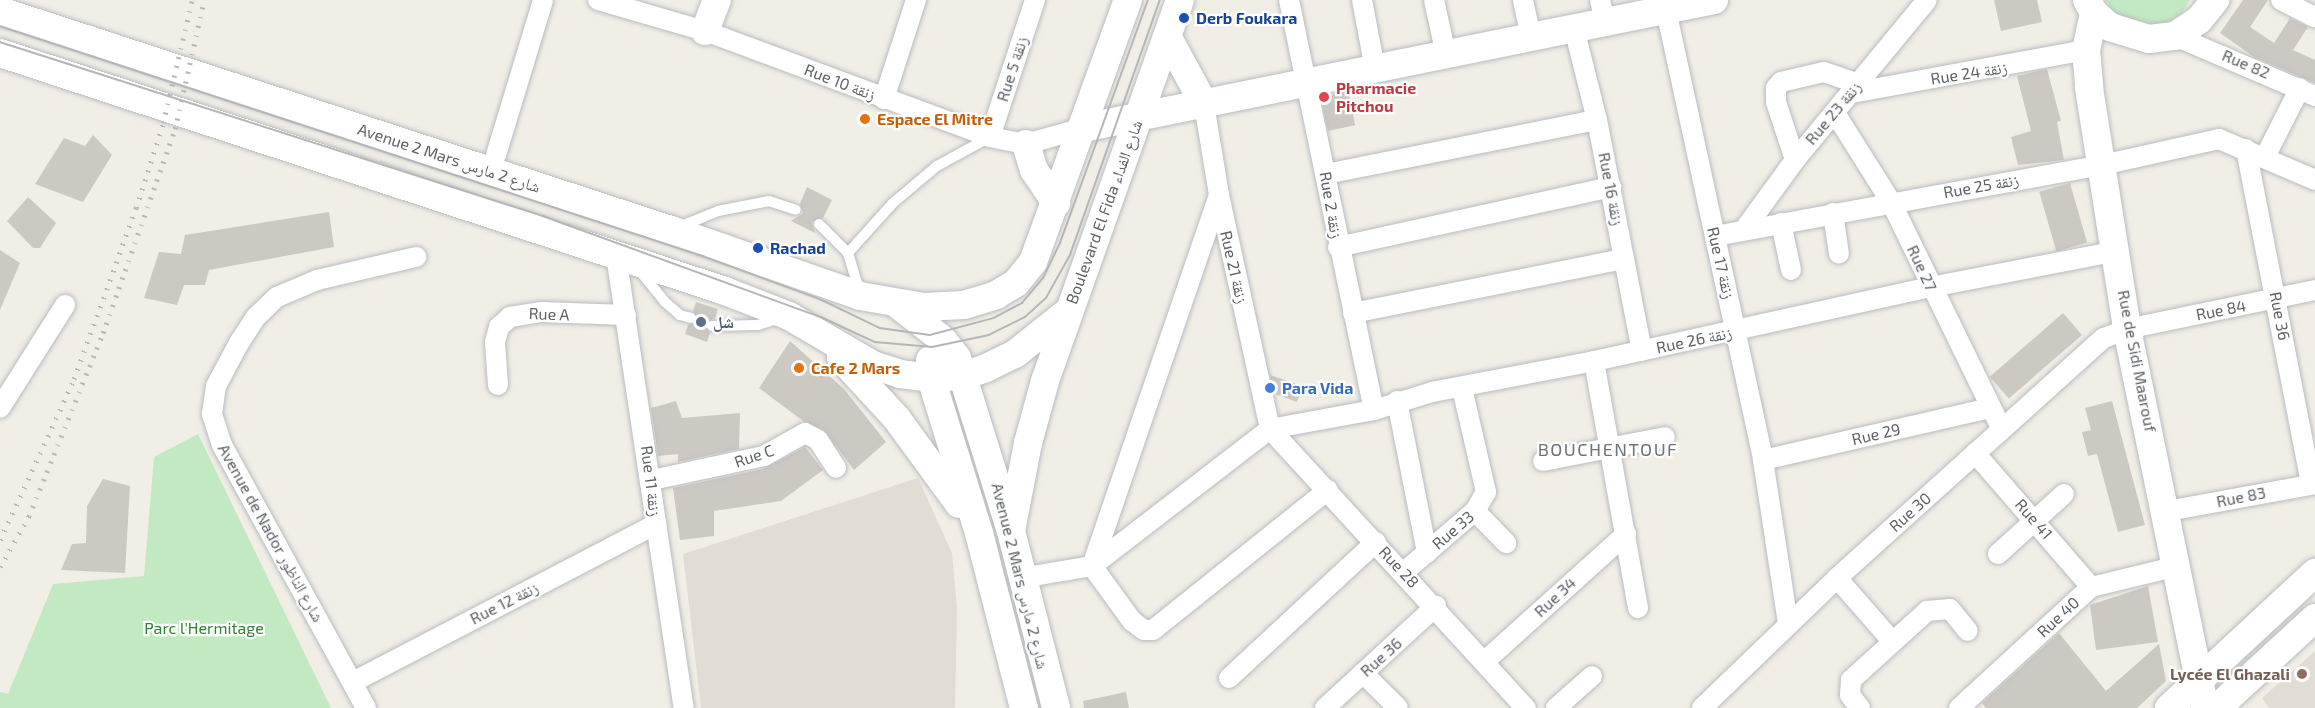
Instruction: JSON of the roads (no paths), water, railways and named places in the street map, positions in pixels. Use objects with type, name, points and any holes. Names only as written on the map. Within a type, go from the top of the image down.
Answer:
[{"type":"main road","points":[[705,31],[717,0]]},
{"type":"main road","points":[[897,304],[951,307],[996,295],[1016,283],[1033,262],[1128,0]]},
{"type":"main road","name":"Boulevard El Fida شارع الفداء","points":[[800,322],[873,365],[931,378],[963,376],[1015,354],[1069,311],[1180,0]]},
{"type":"main road","points":[[1083,128],[1574,28],[1602,11],[1714,0]]},
{"type":"main road","points":[[2091,7],[2110,27],[2136,37],[2175,36],[2199,20],[2216,0]]},
{"type":"main road","name":"Rue de Sidi Maarouf","points":[[2091,7],[2086,50],[2102,165],[2118,251],[2127,328],[2167,511],[2205,708]]},
{"type":"main road","name":"Avenue 2 Mars شارع 2 مارس","points":[[0,11],[671,230],[860,296],[897,304],[937,334],[957,358],[1011,531],[1021,578],[1056,708]]},
{"type":"main road","points":[[1167,36],[1204,104]]},
{"type":"main road","points":[[0,53],[623,257],[800,322],[897,418],[933,463],[979,533]]},
{"type":"main road","points":[[1026,144],[1034,170],[1056,203]]},
{"type":"main road","points":[[931,378],[929,363],[937,334],[951,307]]},
{"type":"main road","points":[[1011,531],[1028,443],[1069,311]]},
{"type":"main road","name":"Avenue 2 Mars شارع 2 مارس","points":[[931,378],[979,533],[1020,705]]},
{"type":"main road","points":[[2169,708],[2199,677],[2315,573]]},
{"type":"main road","points":[[2217,708],[2315,618]]},
{"type":"street","points":[[496,154],[543,0]]},
{"type":"street","name":"Rue 10 زنقة","points":[[598,0],[705,31],[990,137],[1026,144],[1083,128]]},
{"type":"street","points":[[884,99],[916,0]]},
{"type":"street","name":"Rue 5 زنقة","points":[[990,137],[1035,0]]},
{"type":"street","name":"Rue 2 زنقة","points":[[1289,0],[1326,174],[1338,247],[1374,410]]},
{"type":"street","points":[[1362,0],[1375,69]]},
{"type":"street","points":[[1434,0],[1446,55]]},
{"type":"street","points":[[1523,0],[1531,37]]},
{"type":"street","name":"Rue 23 زنقة","points":[[1744,230],[1795,160],[1927,0]]},
{"type":"street","points":[[2282,0],[2315,17]]},
{"type":"street","name":"Rue 17 زنقة","points":[[1667,5],[1763,460],[1788,623]]},
{"type":"street","name":"Rue 16 زنقة","points":[[1574,28],[1598,120],[1642,351]]},
{"type":"street","name":"Rue 82","points":[[2175,36],[2308,92]]},
{"type":"street","name":"Rue 24 زنقة","points":[[1855,88],[2086,50]]},
{"type":"street","points":[[1795,160],[1776,102],[1776,88],[1781,82],[1824,72],[1855,88]]},
{"type":"street","points":[[2265,157],[2308,92]]},
{"type":"street","name":"Rue 21 زنقة","points":[[1204,104],[1218,195],[1270,429]]},
{"type":"street","name":"Rue 27","points":[[1835,113],[1891,202],[2001,428]]},
{"type":"street","points":[[1326,174],[1598,120]]},
{"type":"street","name":"Rue 25 زنقة","points":[[1714,236],[2102,165],[2219,139],[2246,149]]},
{"type":"street","points":[[2246,149],[2315,180]]},
{"type":"street","name":"Rue 36","points":[[2246,149],[2313,484]]},
{"type":"street","points":[[1338,247],[1611,187]]},
{"type":"street","points":[[1092,566],[1218,195]]},
{"type":"street","points":[[1833,213],[1839,255]]},
{"type":"street","points":[[1781,223],[1791,270]]},
{"type":"street","name":"Rue 26 زنقة","points":[[1270,429],[1374,410],[1397,401],[1642,351],[1931,287],[2118,251]]},
{"type":"street","name":"Avenue de Nador شارع الناظور","points":[[366,708],[222,445],[212,414],[216,386],[256,317],[277,297],[317,280],[416,257]]},
{"type":"street","name":"Rue 11 زنقة","points":[[623,257],[626,315],[684,708]]},
{"type":"street","points":[[1353,313],[1624,259]]},
{"type":"street","name":"Rue 84","points":[[2127,328],[2315,290]]},
{"type":"street","points":[[0,408],[65,305]]},
{"type":"street","name":"Rue A","points":[[498,385],[495,342],[499,327],[510,317],[542,312],[626,315]]},
{"type":"street","name":"Rue 30","points":[[1702,708],[1788,623],[2001,428],[2084,354],[2104,339],[2127,328]]},
{"type":"street","points":[[1594,361],[1638,608]]},
{"type":"street","name":"Rue 33","points":[[1404,572],[1475,511],[1486,492],[1485,478],[1462,388]]},
{"type":"street","points":[[1397,401],[1427,553]]},
{"type":"street","name":"Rue 29","points":[[1763,460],[1990,408]]},
{"type":"street","points":[[1021,578],[1092,566],[1270,429]]},
{"type":"street","name":"Rue 28","points":[[1270,429],[1436,606],[1526,708]]},
{"type":"street","name":"Rue C","points":[[652,480],[764,456],[805,433],[818,441],[836,468]]},
{"type":"street","points":[[1543,461],[1665,437]]},
{"type":"street","name":"Rue 41","points":[[1975,453],[2036,520],[2091,587]]},
{"type":"street","name":"Rue 83","points":[[2167,511],[2313,484]]},
{"type":"street","points":[[1092,566],[1132,621],[1144,630],[1153,630],[1328,490]]},
{"type":"street","points":[[1998,554],[2064,494]]},
{"type":"street","points":[[1475,511],[1506,543]]},
{"type":"street","name":"Rue 12 زنقة","points":[[353,682],[656,524]]},
{"type":"street","name":"Rue 34","points":[[1485,661],[1626,534]]},
{"type":"street","points":[[1229,678],[1376,542]]},
{"type":"street","name":"Rue 40","points":[[1959,708],[2091,587],[2178,566]]},
{"type":"street","points":[[1837,578],[1891,640]]},
{"type":"street","name":"Rue 36","points":[[1325,708],[1436,606]]},
{"type":"street","points":[[1860,708],[1850,694],[1851,680],[1891,640],[1927,611],[1940,607],[1950,609],[1968,631]]},
{"type":"street","points":[[1363,673],[1398,708]]},
{"type":"street","points":[[1556,708],[1592,676]]},
{"type":"lane","points":[[848,253],[893,203],[937,166],[990,137]]},
{"type":"lane","points":[[671,230],[718,211],[769,201],[796,210]]},
{"type":"lane","points":[[819,224],[848,253],[857,275],[860,296]]},
{"type":"lane","points":[[623,257],[665,302],[680,315],[691,318]]},
{"type":"lane","points":[[712,326],[800,322]]},
{"type":"tram line","points":[[0,26],[703,256],[820,299],[880,328],[930,335],[994,318],[1022,303],[1043,278],[1060,243],[1148,0]]},
{"type":"tram line","points":[[0,42],[543,216],[821,317],[875,342],[932,347],[989,335],[1025,317],[1046,298],[1070,255],[1160,0]]},
{"type":"railway","points":[[0,540],[74,379],[136,208],[163,123],[192,0]]},
{"type":"railway","points":[[0,567],[29,516],[103,333],[175,129],[204,0]]},
{"type":"place","name":"Derb Foukara","points":[[1184,18]]},
{"type":"place","name":"Pharmacie Pitchou","points":[[1324,97]]},
{"type":"place","name":"Espace El Mitre","points":[[865,119]]},
{"type":"place","name":"Rachad","points":[[758,248]]},
{"type":"place","name":"شل","points":[[701,322]]},
{"type":"place","name":"Cafe 2 Mars","points":[[799,368]]},
{"type":"place","name":"Para Vida","points":[[1270,388]]},
{"type":"place","name":"Lycée El Ghazali","points":[[2302,674]]},
{"type":"district","name":"BOUCHENTOUF","points":[[1608,449]]},
{"type":"park label","name":"Parc l'Hermitage","points":[[204,628]]}]
